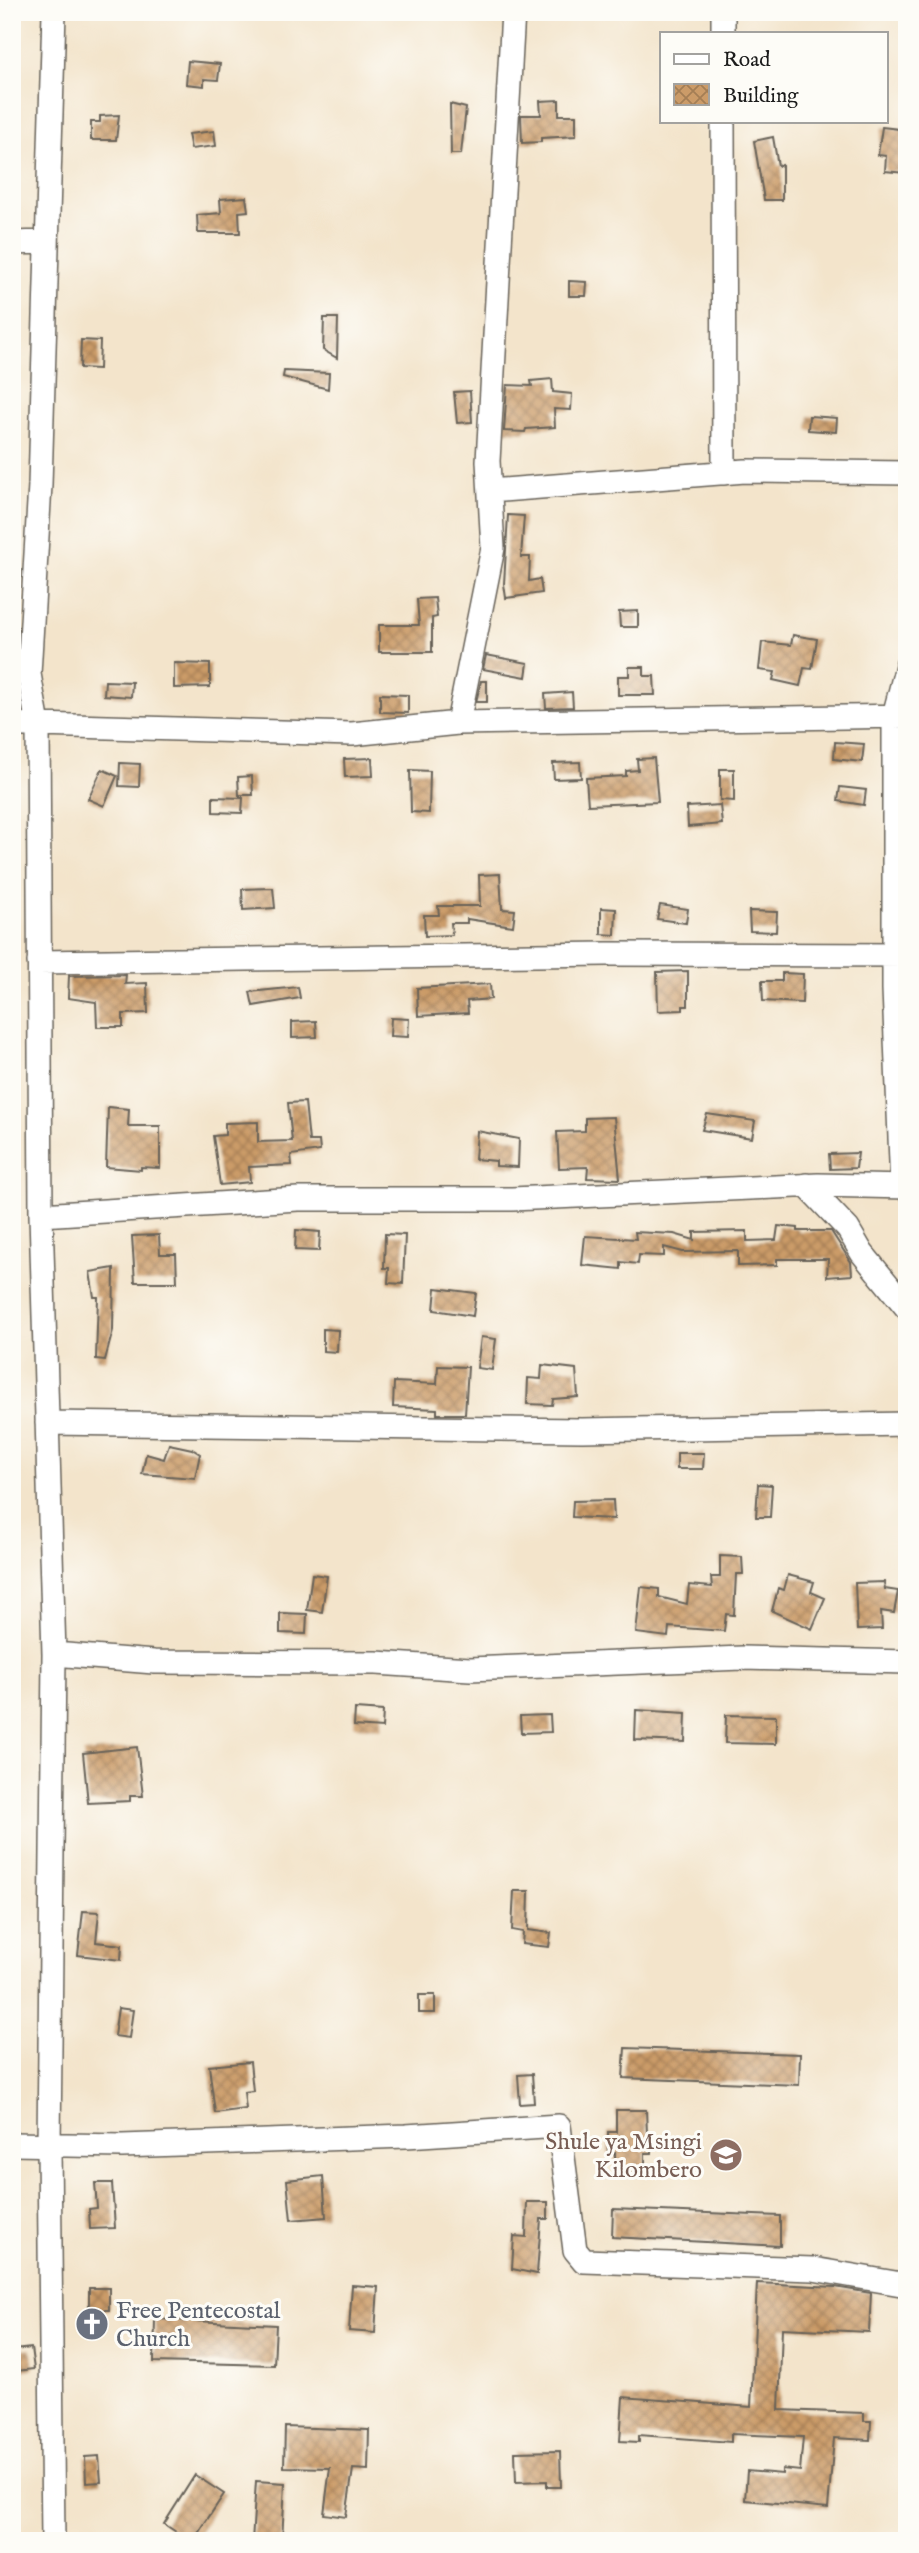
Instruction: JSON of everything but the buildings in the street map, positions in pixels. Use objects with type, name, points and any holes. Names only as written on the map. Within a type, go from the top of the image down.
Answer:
[{"type":"street","points":[[53,2541],[49,2146],[54,1654],[41,1215],[38,725],[29,674],[41,472],[45,242],[54,12]]},
{"type":"street","points":[[458,723],[494,548],[488,461],[513,12]]},
{"type":"street","points":[[723,12],[723,32]]},
{"type":"street","points":[[723,122],[724,473]]},
{"type":"street","points":[[12,243],[45,242]]},
{"type":"street","points":[[490,491],[724,473],[907,473]]},
{"type":"street","points":[[41,1215],[298,1199],[512,1199],[806,1185],[904,1187],[900,716],[907,666]]},
{"type":"street","points":[[12,725],[352,734],[458,723],[900,716]]},
{"type":"street","points":[[39,962],[607,954],[901,955]]},
{"type":"street","points":[[806,1185],[848,1229],[862,1253],[907,1308]]},
{"type":"street","points":[[47,1423],[582,1430],[907,1424]]},
{"type":"street","points":[[54,1654],[154,1662],[271,1665],[376,1663],[470,1669],[742,1658],[907,1662]]},
{"type":"street","points":[[12,2144],[49,2146],[406,2136],[559,2126],[575,2250],[584,2261],[813,2269],[907,2284]]},
{"type":"place","name":"Shule ya Msingi Kilombero","points":[[726,2155]]},
{"type":"place","name":"Free Pentecostal Church","points":[[92,2324]]}]
